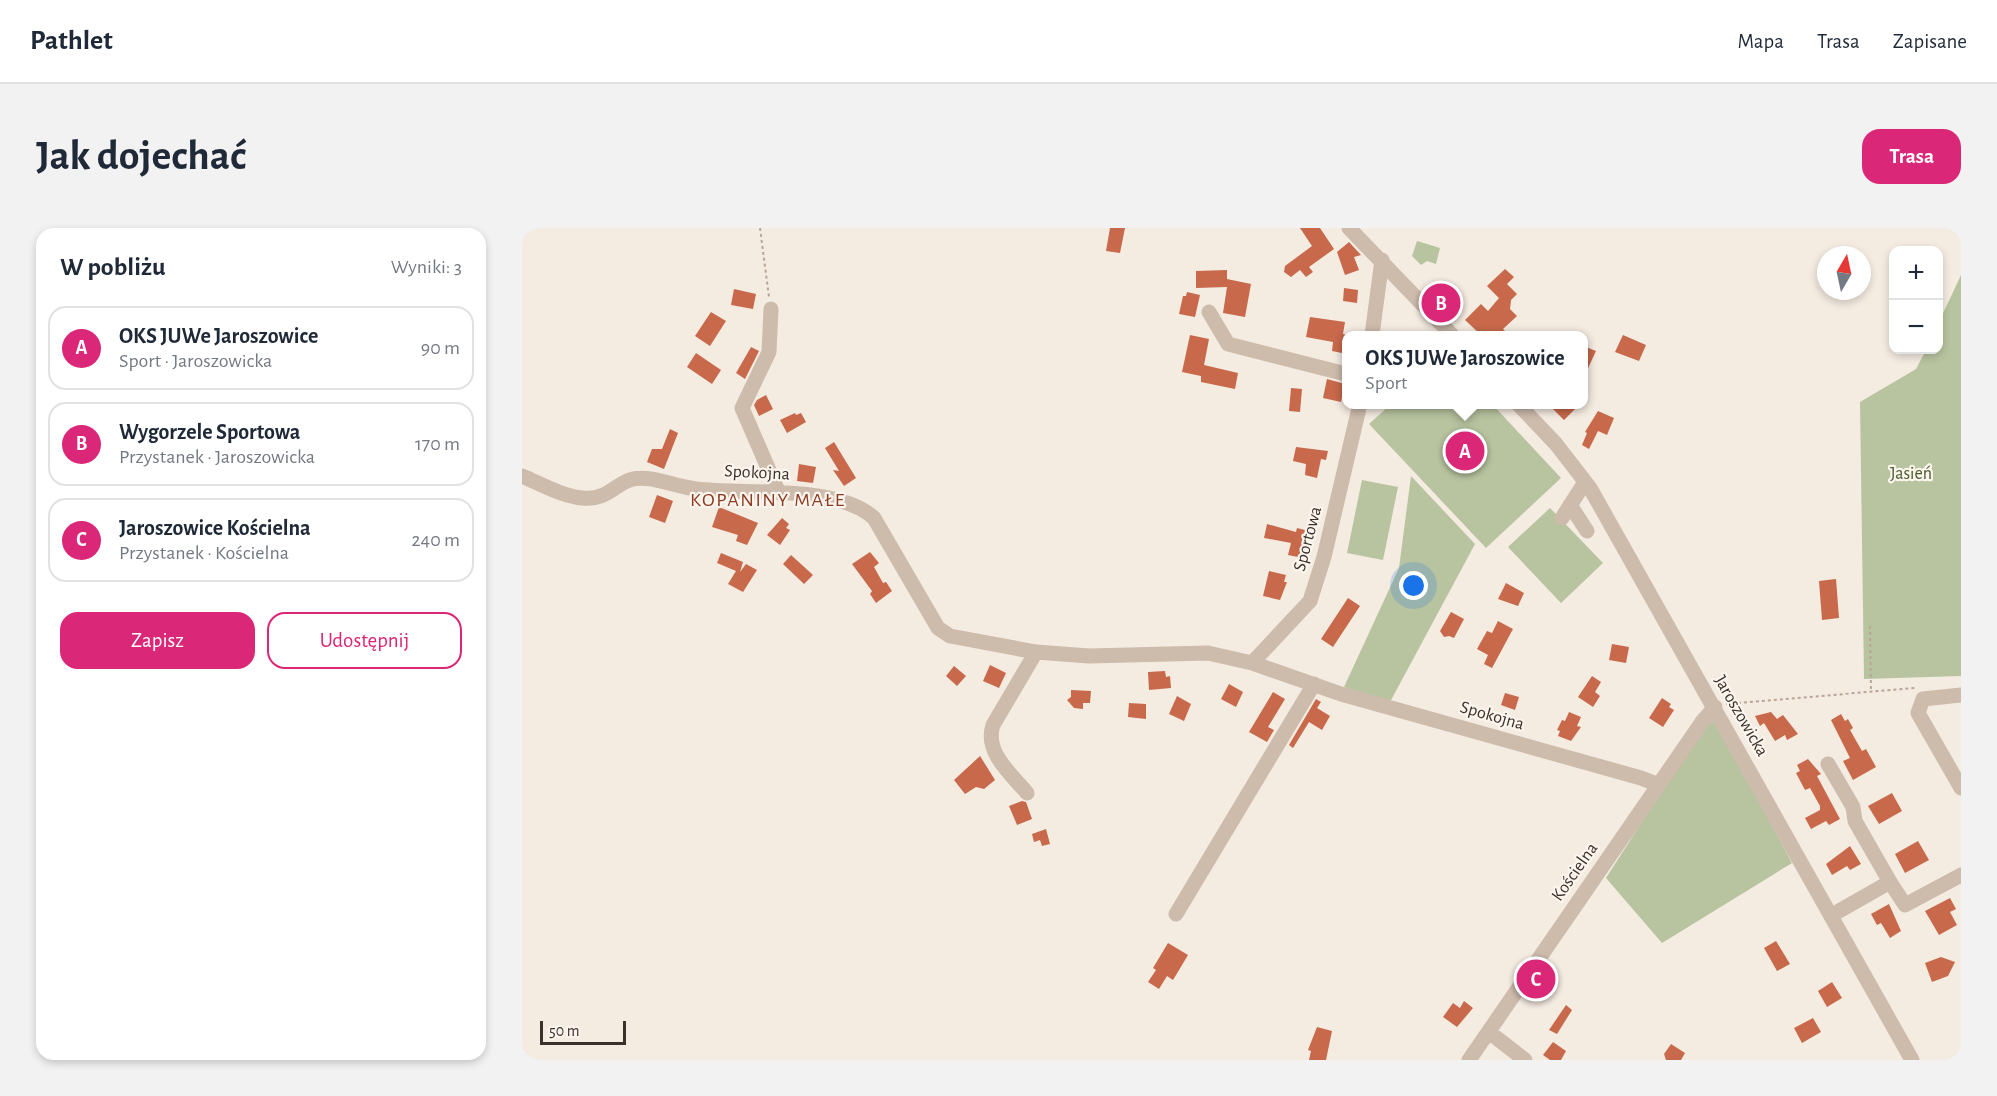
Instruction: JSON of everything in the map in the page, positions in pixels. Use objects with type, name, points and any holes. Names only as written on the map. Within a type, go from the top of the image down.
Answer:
[{"type":"street","points":[[1349,228],[1447,331]]},
{"type":"street","points":[[1373,331],[1382,260]]},
{"type":"street","points":[[771,309],[769,352],[742,408],[778,491]]},
{"type":"street","points":[[1209,312],[1228,344],[1342,373]]},
{"type":"street","name":"Sportowa","points":[[1252,663],[1310,601],[1324,557],[1359,409]]},
{"type":"street","name":"Jaroszowicka","points":[[1522,409],[1556,444],[1585,482],[1715,707],[1912,1060]]},
{"type":"street","name":"Spokojna","points":[[522,476],[582,498],[610,493],[631,479],[694,489],[778,491],[863,508],[874,518],[938,628],[950,636],[1036,652],[1126,657],[1208,653],[1252,663],[1314,684],[1659,785]]},
{"type":"street","points":[[1585,482],[1566,511],[1587,531]]},
{"type":"street","points":[[1028,793],[1003,764],[991,745],[989,737],[993,725],[1036,652]]},
{"type":"street","points":[[1176,914],[1314,684]]},
{"type":"street","points":[[1961,695],[1923,699],[1918,713],[1961,788]]},
{"type":"street","name":"Kościelna","points":[[1470,1060],[1715,707]]},
{"type":"street","points":[[1828,764],[1852,807],[1855,820],[1905,905],[1961,875]]},
{"type":"street","points":[[1832,915],[1890,882]]},
{"type":"street","points":[[1489,1032],[1525,1060]]},
{"type":"path","points":[[760,228],[771,309]]},
{"type":"path","points":[[1870,626],[1871,692]]},
{"type":"path","points":[[1715,707],[1916,688]]},
{"type":"green space","points":[[1417,241],[1440,248],[1436,264],[1427,261],[1421,265],[1412,256]]},
{"type":"green space","name":"Jasień","points":[[1961,275],[1961,676],[1864,679],[1860,402],[1916,369],[1924,354],[1943,354],[1943,313]]},
{"type":"green space","points":[[1386,409],[1497,409],[1561,478],[1486,548],[1369,424]]},
{"type":"green space","points":[[1411,476],[1475,544],[1390,702],[1344,687],[1399,568]]},
{"type":"green space","points":[[1362,480],[1398,487],[1383,560],[1347,553]]},
{"type":"green space","points":[[1550,508],[1603,563],[1561,603],[1508,547]]},
{"type":"green space","points":[[1716,720],[1792,863],[1662,943],[1606,878],[1705,723]]},
{"type":"building","points":[[1110,228],[1125,228],[1120,253],[1106,251]]},
{"type":"building","points":[[1300,228],[1320,228],[1334,249],[1309,267],[1313,272],[1306,277],[1300,270],[1291,277],[1284,272],[1285,266],[1312,246]]},
{"type":"building","points":[[1349,242],[1361,255],[1354,257],[1359,270],[1345,275],[1337,252]]},
{"type":"building","points":[[1505,269],[1514,277],[1507,284],[1517,294],[1511,300],[1510,309],[1517,316],[1503,329],[1505,331],[1477,331],[1465,320],[1481,304],[1488,311],[1499,298],[1487,286]]},
{"type":"building","points":[[1227,270],[1227,279],[1251,284],[1245,317],[1223,313],[1227,287],[1196,288],[1196,271]]},
{"type":"building","points":[[1344,288],[1358,290],[1357,303],[1343,301]]},
{"type":"building","points":[[734,289],[756,294],[753,309],[731,305]]},
{"type":"building","points":[[1187,292],[1200,295],[1195,317],[1179,314],[1183,296],[1186,296]]},
{"type":"building","points":[[711,312],[726,321],[710,346],[695,336]]},
{"type":"building","points":[[1310,317],[1345,322],[1342,331],[1342,353],[1332,351],[1333,342],[1306,337]]},
{"type":"building","points":[[1190,335],[1209,339],[1204,365],[1238,373],[1235,389],[1201,382],[1201,376],[1182,372]]},
{"type":"building","points":[[1623,335],[1646,345],[1639,361],[1615,352]]},
{"type":"building","points":[[751,347],[759,351],[745,379],[736,373]]},
{"type":"building","points":[[1588,348],[1596,351],[1588,368]]},
{"type":"building","points":[[696,353],[721,370],[712,384],[687,367]]},
{"type":"building","points":[[1327,379],[1342,383],[1341,402],[1323,398]]},
{"type":"building","points":[[1291,388],[1302,389],[1300,412],[1289,411]]},
{"type":"building","points":[[766,395],[773,409],[759,416],[754,405],[757,400]]},
{"type":"building","points":[[1553,409],[1575,409],[1564,420]]},
{"type":"building","points":[[1598,411],[1614,418],[1607,435],[1598,431],[1589,449],[1582,445],[1587,433],[1585,432]]},
{"type":"building","points":[[795,413],[796,415],[801,413],[806,422],[787,433],[780,420]]},
{"type":"building","points":[[670,429],[678,433],[664,469],[647,462],[652,449],[662,449]]},
{"type":"building","points":[[834,442],[856,478],[844,486],[833,470],[839,471],[825,448]]},
{"type":"building","points":[[1296,447],[1328,451],[1326,460],[1321,459],[1317,478],[1305,475],[1306,464],[1293,461]]},
{"type":"building","points":[[799,464],[816,467],[813,483],[797,481]]},
{"type":"building","points":[[657,495],[673,501],[665,523],[649,517]]},
{"type":"building","points":[[719,507],[758,523],[747,545],[736,541],[738,535],[712,527]]},
{"type":"building","points":[[782,518],[789,524],[786,528],[790,530],[780,545],[767,535]]},
{"type":"building","points":[[1267,524],[1296,532],[1297,528],[1309,531],[1306,546],[1310,546],[1308,559],[1288,555],[1291,543],[1264,538]]},
{"type":"building","points":[[870,552],[879,563],[874,567],[883,583],[886,582],[892,591],[876,603],[870,594],[872,591],[852,564]]},
{"type":"building","points":[[721,553],[743,562],[740,572],[746,564],[757,570],[743,592],[728,584],[736,571],[717,563]]},
{"type":"building","points":[[791,555],[813,575],[804,584],[783,564]]},
{"type":"building","points":[[1269,571],[1286,575],[1284,582],[1287,582],[1280,600],[1263,596]]},
{"type":"building","points":[[1836,579],[1839,618],[1822,620],[1819,581]]},
{"type":"building","points":[[1506,583],[1524,593],[1518,606],[1498,599]]},
{"type":"building","points":[[1348,598],[1360,606],[1333,647],[1321,639]]},
{"type":"building","points":[[1451,612],[1464,619],[1454,638],[1444,637],[1440,631]]},
{"type":"building","points":[[1498,621],[1513,629],[1492,668],[1484,664],[1488,655],[1477,649],[1487,631],[1492,633]]},
{"type":"building","points":[[1612,644],[1629,647],[1626,663],[1609,660]]},
{"type":"building","points":[[990,665],[1006,673],[999,688],[983,681]]},
{"type":"building","points":[[954,666],[966,676],[957,686],[946,676]]},
{"type":"building","points":[[1165,671],[1166,677],[1170,676],[1171,688],[1149,690],[1148,672]]},
{"type":"building","points":[[1592,676],[1601,682],[1595,692],[1600,696],[1593,707],[1578,697]]},
{"type":"building","points":[[1229,684],[1243,692],[1236,707],[1221,699]]},
{"type":"building","points":[[1071,690],[1091,691],[1090,703],[1083,703],[1083,709],[1074,708],[1067,700],[1071,697]]},
{"type":"building","points":[[1273,692],[1285,699],[1268,727],[1274,730],[1267,742],[1249,732]]},
{"type":"building","points":[[1505,693],[1519,697],[1515,710],[1501,705]]},
{"type":"building","points":[[1177,696],[1191,704],[1184,721],[1169,714]]},
{"type":"building","points":[[1662,698],[1671,704],[1669,707],[1674,710],[1663,727],[1649,718]]},
{"type":"building","points":[[1316,699],[1321,702],[1317,708],[1330,716],[1322,730],[1309,722],[1293,748],[1289,745]]},
{"type":"building","points":[[1129,703],[1146,704],[1146,719],[1128,717]]},
{"type":"building","points":[[1569,712],[1581,717],[1577,726],[1581,727],[1571,741],[1558,736],[1560,731],[1557,730]]},
{"type":"building","points":[[1771,712],[1777,719],[1783,715],[1798,734],[1787,740],[1785,735],[1775,741],[1764,723],[1760,726],[1755,716]]},
{"type":"building","points":[[1841,714],[1845,721],[1848,719],[1853,728],[1850,730],[1862,751],[1866,749],[1876,767],[1853,780],[1843,761],[1850,758],[1831,720]]},
{"type":"building","points":[[980,756],[995,780],[984,789],[976,787],[965,794],[954,780]]},
{"type":"building","points":[[1808,759],[1821,774],[1817,776],[1840,819],[1829,825],[1826,821],[1811,829],[1805,818],[1820,810],[1820,806],[1810,788],[1805,790],[1796,773],[1800,771],[1797,765]]},
{"type":"building","points":[[1892,793],[1902,811],[1879,824],[1868,806]]},
{"type":"building","points":[[1022,801],[1026,802],[1032,819],[1017,825],[1009,806]]},
{"type":"building","points":[[1046,829],[1050,844],[1042,846],[1040,840],[1034,842],[1032,834]]},
{"type":"building","points":[[1918,841],[1929,860],[1905,873],[1895,854]]},
{"type":"building","points":[[1850,846],[1861,864],[1850,870],[1847,866],[1832,875],[1826,864]]},
{"type":"building","points":[[1950,898],[1956,909],[1950,912],[1957,925],[1939,935],[1925,911]]},
{"type":"building","points":[[1889,904],[1901,931],[1890,938],[1881,923],[1877,925],[1871,914]]},
{"type":"building","points":[[1776,941],[1790,964],[1777,971],[1764,948]]},
{"type":"building","points":[[1168,943],[1188,955],[1173,980],[1167,976],[1159,989],[1148,982],[1156,970],[1153,968]]},
{"type":"building","points":[[1941,957],[1955,962],[1948,976],[1932,982],[1925,963]]},
{"type":"building","points":[[1832,982],[1842,998],[1827,1007],[1818,991]]},
{"type":"building","points":[[1464,1001],[1473,1008],[1457,1027],[1443,1017],[1453,1003],[1460,1008]]},
{"type":"building","points":[[1566,1005],[1572,1010],[1557,1034],[1549,1030]]},
{"type":"building","points":[[1813,1018],[1821,1032],[1802,1043],[1794,1028]]},
{"type":"building","points":[[1317,1027],[1332,1031],[1326,1060],[1309,1060],[1311,1051],[1308,1050]]},
{"type":"building","points":[[1553,1042],[1566,1051],[1561,1060],[1550,1060],[1543,1055]]},
{"type":"building","points":[[1671,1044],[1685,1053],[1681,1060],[1666,1060],[1664,1054]]},
{"type":"place","name":"Wygorzele Sportowa","points":[[1441,303]]},
{"type":"place","name":"OKS JUWe Jaroszowice","points":[[1465,451]]},
{"type":"place","name":"Jaroszowice Kościelna","points":[[1536,979]]},
{"type":"district","name":"KOPANINY MAŁE","points":[[768,500]]}]
